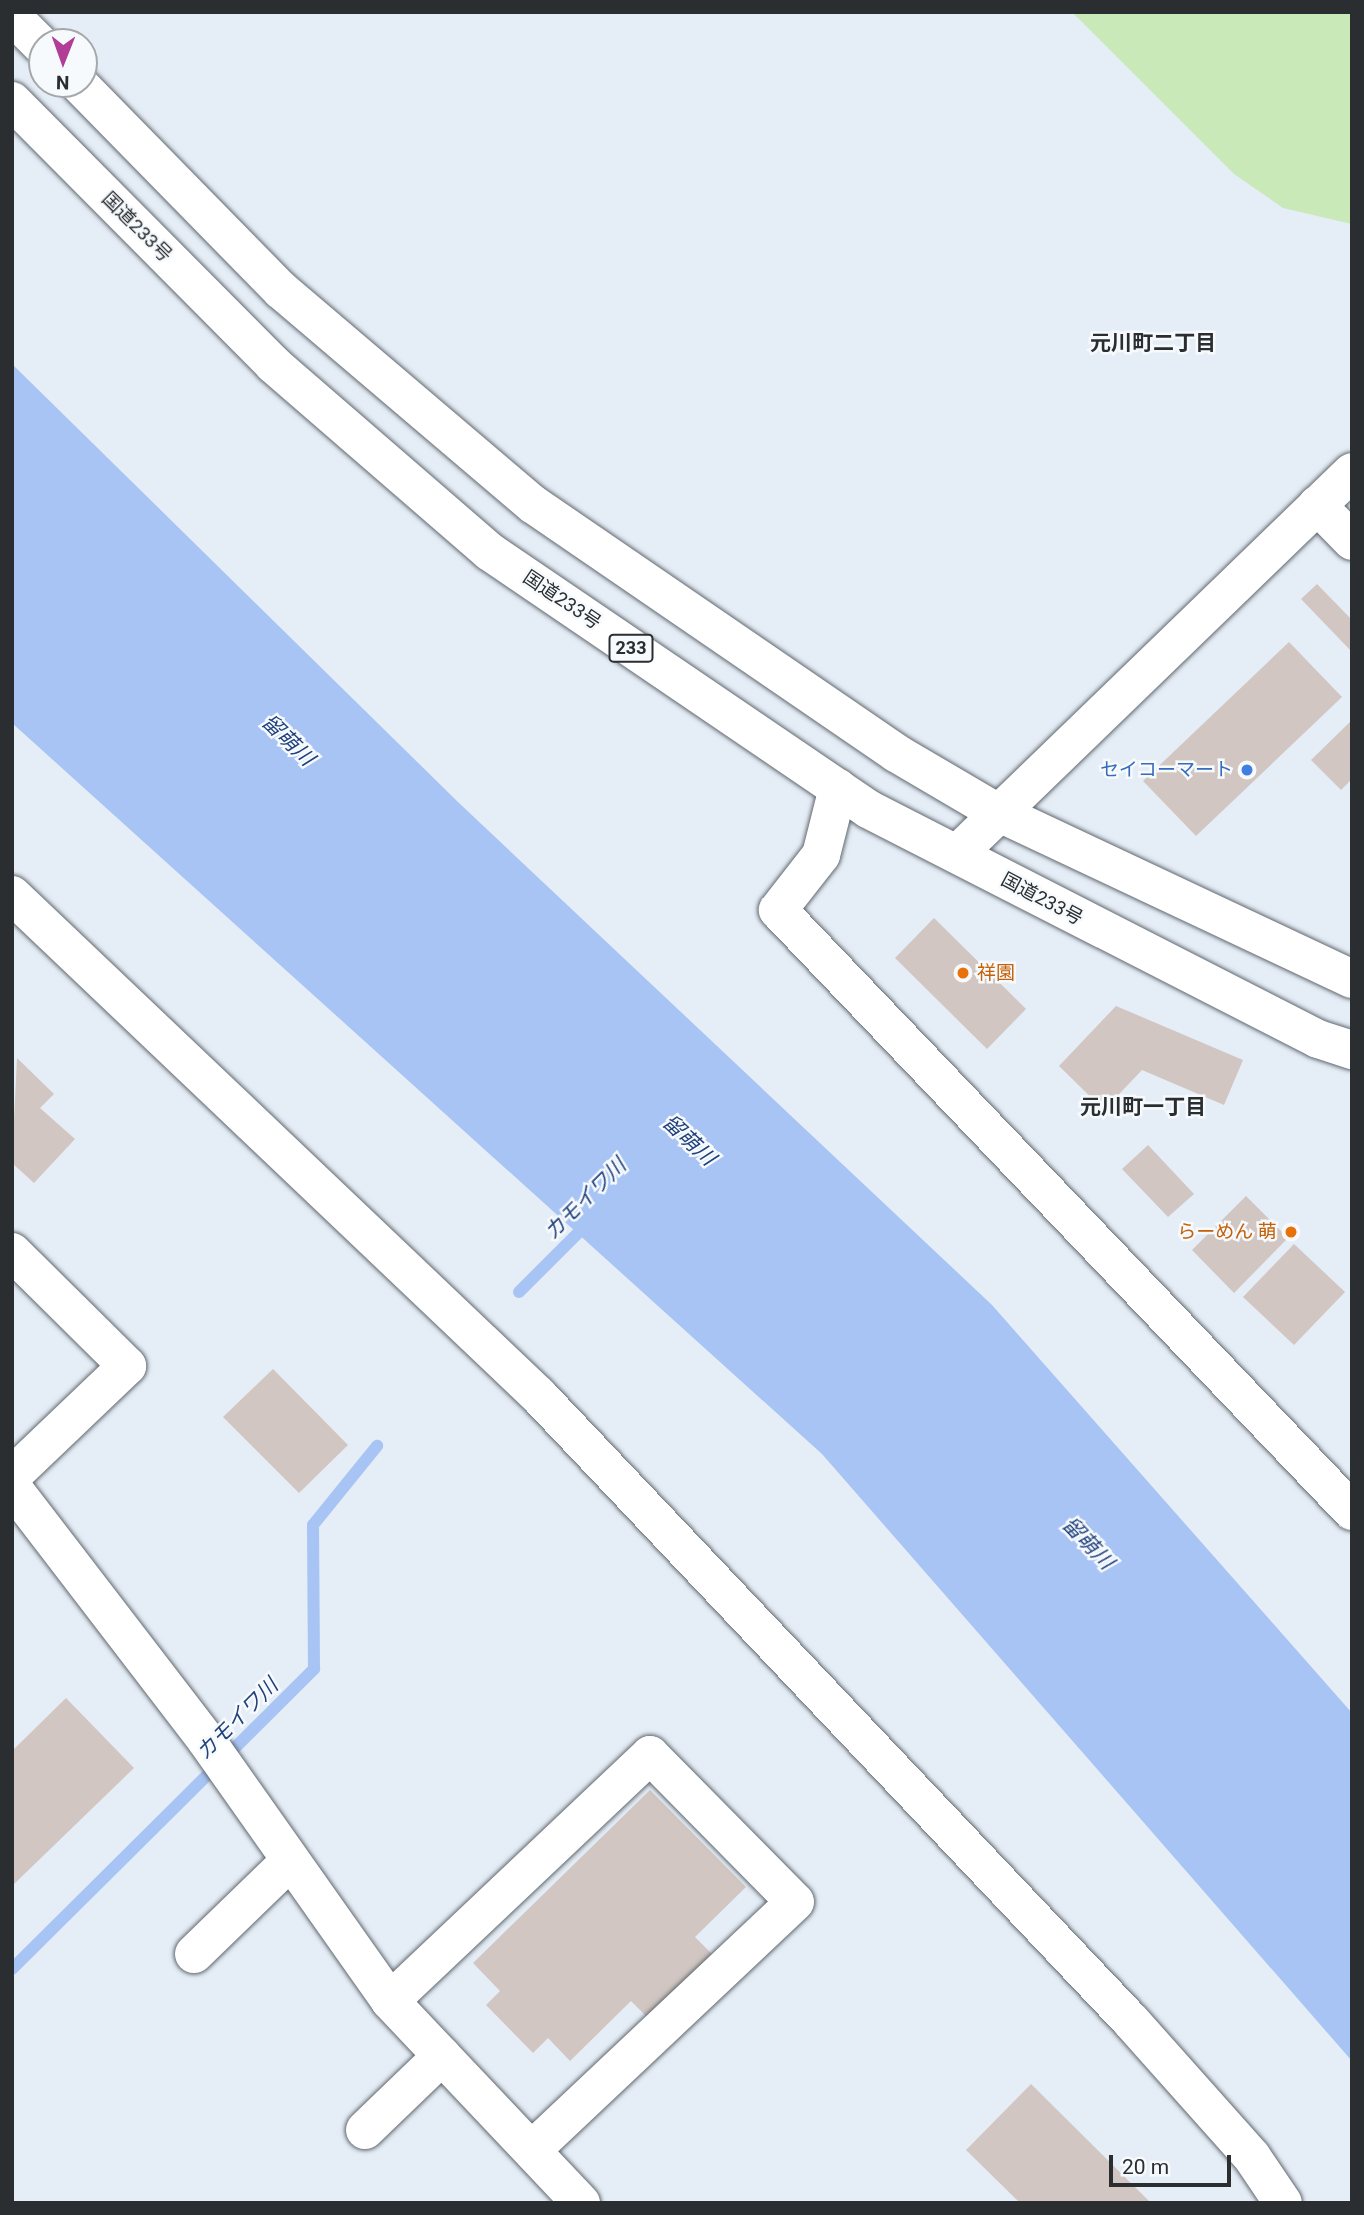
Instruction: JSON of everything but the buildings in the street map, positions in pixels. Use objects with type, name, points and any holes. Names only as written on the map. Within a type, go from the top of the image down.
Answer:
[{"type":"main road","points":[[12,16],[28,32]]},
{"type":"main road","points":[[93,98],[281,290],[534,505],[896,753],[995,811],[1352,979]]},
{"type":"main road","name":"国道233号","points":[[12,101],[272,364],[490,552],[838,788],[957,854],[1318,1039],[1352,1050]]},
{"type":"main road","points":[[957,854],[995,811],[1352,472]]},
{"type":"main road","points":[[1317,505],[1352,541]]},
{"type":"main road","points":[[838,788],[821,855],[778,910],[1352,1511]]},
{"type":"main road","points":[[12,895],[539,1396],[1130,2020],[1252,2157],[1283,2203]]},
{"type":"main road","points":[[12,1252],[127,1366],[12,1476]]},
{"type":"main road","points":[[12,1487],[206,1740],[390,2001],[581,2203]]},
{"type":"main road","points":[[390,2001],[650,1755],[795,1902],[532,2150]]},
{"type":"main road","points":[[194,1954],[289,1861]]},
{"type":"main road","points":[[365,2130],[442,2056]]},
{"type":"green space","points":[[1072,12],[1352,12],[1352,224],[1283,208],[1234,174]]},
{"type":"water","name":"留萌川","points":[[12,364],[459,803],[992,1305],[1352,1713],[1352,2061],[822,1454],[12,723]]},
{"type":"waterway","name":"カモイワ川","points":[[519,1292],[588,1223]]},
{"type":"waterway","name":"カモイワ川","points":[[12,1969],[314,1669],[313,1525],[377,1446]]},
{"type":"place","name":"セイコーマート","points":[[1247,770]]},
{"type":"place","name":"祥園","points":[[963,973]]},
{"type":"place","name":"らーめん 萌","points":[[1291,1232]]},
{"type":"district","name":"元川町二丁目","points":[[1153,343]]},
{"type":"district","name":"元川町一丁目","points":[[1143,1107]]}]
